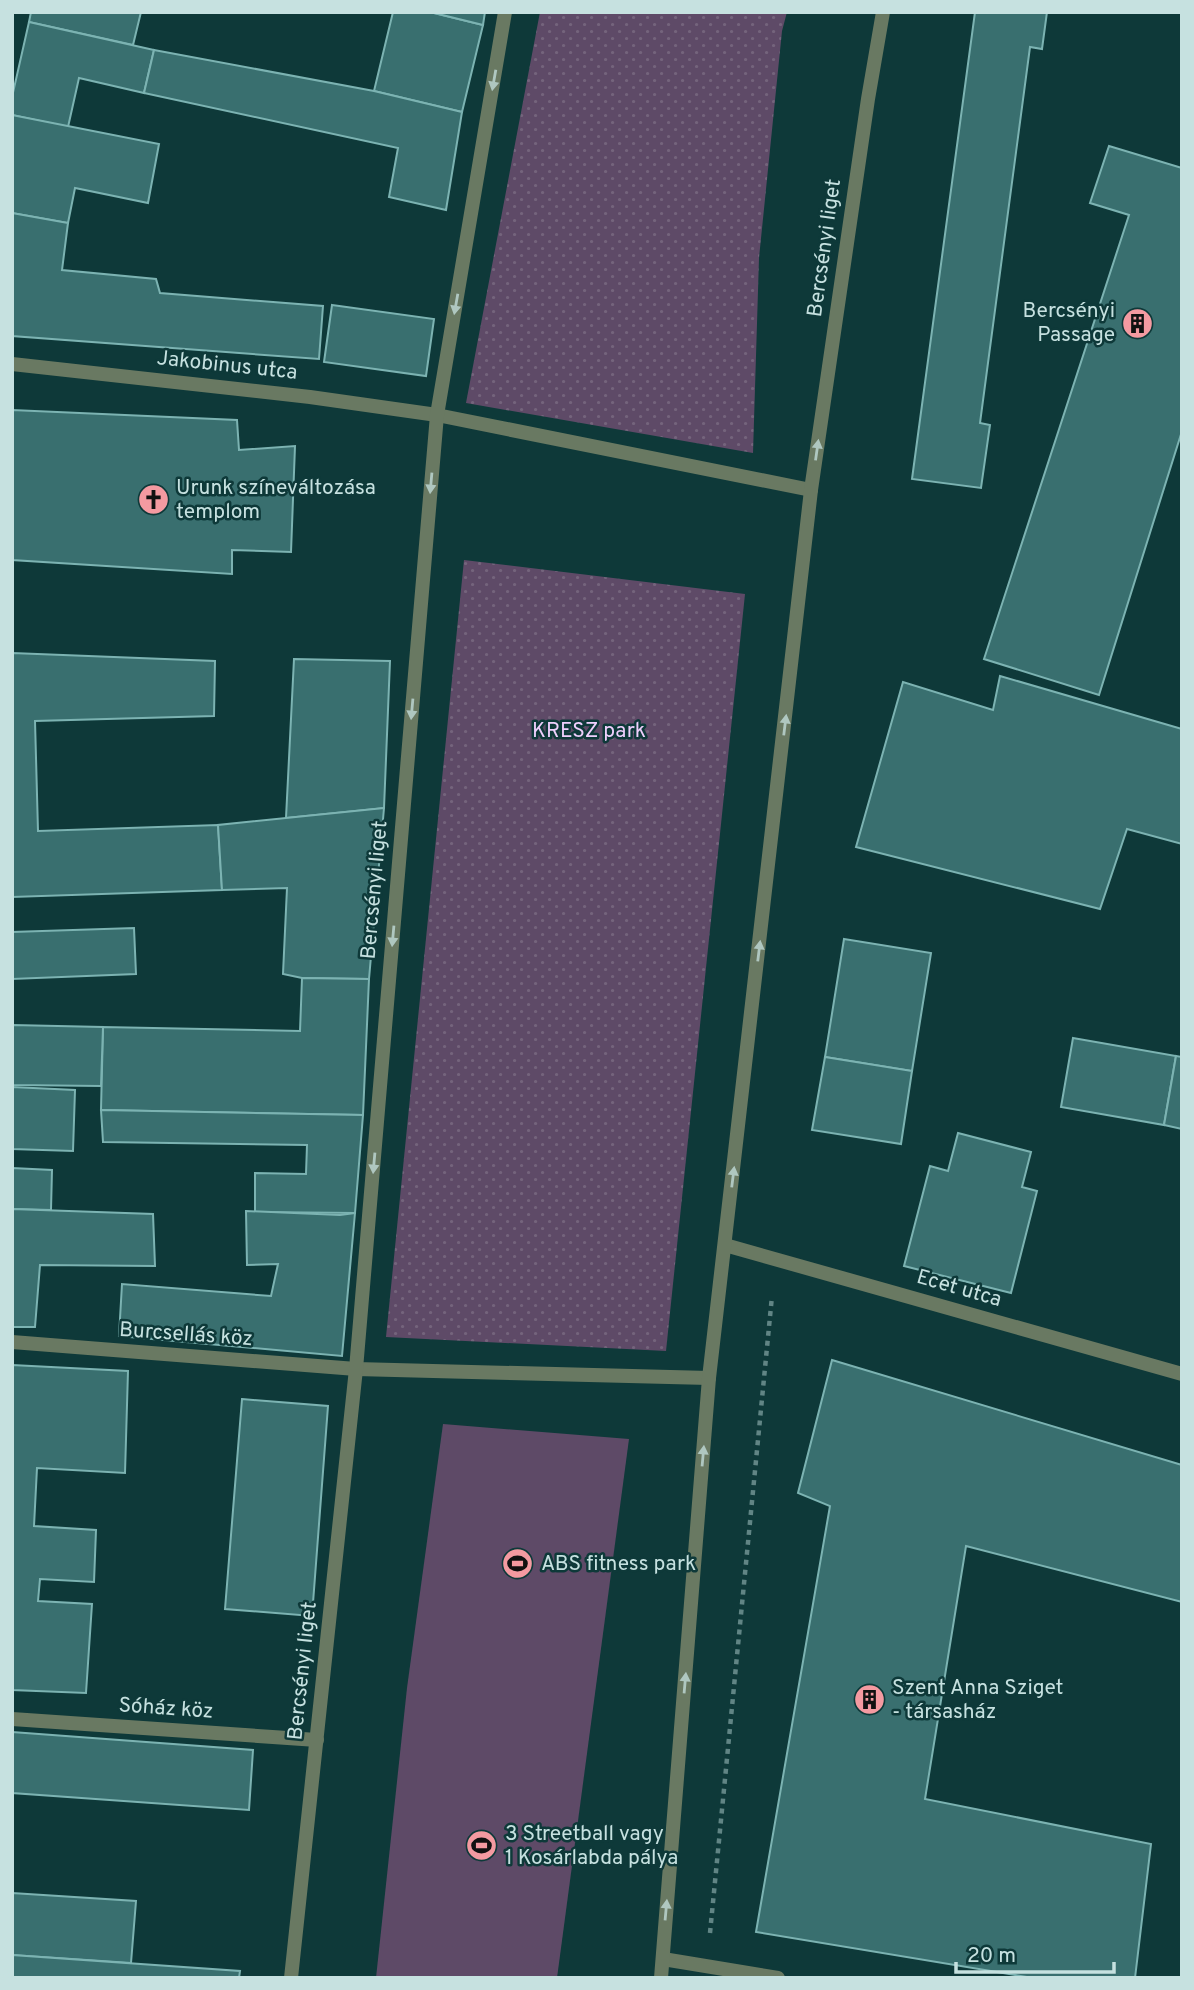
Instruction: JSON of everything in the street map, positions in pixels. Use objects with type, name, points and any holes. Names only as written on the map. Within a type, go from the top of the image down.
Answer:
[{"type":"street","name":"Bercsényi liget","points":[[291,1978],[356,1369],[437,415],[505,12]]},
{"type":"street","name":"Bercsényi liget","points":[[661,1978],[709,1378],[811,491],[883,12]]},
{"type":"street","name":"Jakobinus utca","points":[[12,364],[310,397],[437,415]]},
{"type":"street","points":[[437,415],[811,491]]},
{"type":"street","name":"Ecet utca","points":[[725,1245],[1182,1374]]},
{"type":"street","name":"Burcsellás köz","points":[[12,1342],[356,1369]]},
{"type":"street","points":[[356,1369],[709,1378]]},
{"type":"street","name":"Sóház köz","points":[[12,1719],[317,1740]]},
{"type":"street","points":[[663,1959],[778,1978]]},
{"type":"path","points":[[707,1967],[714,1869],[770,1296],[783,1299]]},
{"type":"green space","points":[[540,12],[787,12],[782,31],[759,258],[753,453],[466,403]]},
{"type":"green space","name":"KRESZ park","points":[[464,560],[745,594],[666,1351],[386,1337]]},
{"type":"green space","points":[[443,1424],[629,1439],[557,1978],[376,1978],[407,1688]]},
{"type":"building","points":[[31,12],[141,12],[133,45],[29,22]]},
{"type":"building","points":[[393,12],[430,12],[483,25],[462,112],[374,91]]},
{"type":"building","points":[[430,12],[485,12],[483,25]]},
{"type":"building","points":[[975,12],[1047,12],[1042,49],[1030,47],[980,423],[990,425],[981,488],[912,479]]},
{"type":"building","points":[[29,22],[154,50],[144,93],[79,78],[68,127],[12,115],[12,97]]},
{"type":"building","points":[[154,50],[374,91],[462,112],[446,210],[389,197],[398,148],[144,93]]},
{"type":"building","points":[[12,115],[159,144],[148,203],[75,188],[68,223],[12,213]]},
{"type":"building","name":"Bercsényi Passage","points":[[1109,146],[1182,168],[1182,431],[1099,695],[984,659],[1129,215],[1090,203]]},
{"type":"building","points":[[12,213],[68,223],[62,270],[156,279],[160,293],[323,306],[319,359],[12,336]]},
{"type":"building","points":[[332,305],[434,319],[426,376],[324,362]]},
{"type":"building","name":"Urunk színeváltozása templom","points":[[12,410],[237,420],[239,450],[295,446],[291,552],[232,550],[232,574],[12,560]]},
{"type":"building","points":[[12,653],[215,661],[214,716],[35,721],[38,831],[218,825],[222,890],[12,897]]},
{"type":"building","points":[[294,659],[390,661],[384,808],[286,818]]},
{"type":"building","points":[[1000,676],[1182,729],[1182,844],[1127,829],[1100,909],[856,847],[903,682],[993,710]]},
{"type":"building","points":[[384,808],[369,979],[302,978],[283,974],[287,888],[222,890],[218,825]]},
{"type":"building","points":[[134,928],[136,974],[12,979],[12,932]]},
{"type":"building","points":[[844,939],[931,953],[912,1071],[825,1057]]},
{"type":"building","points":[[302,978],[369,979],[363,1115],[101,1110],[103,1027],[300,1031]]},
{"type":"building","points":[[12,1025],[103,1027],[101,1086],[12,1085]]},
{"type":"building","points":[[1073,1038],[1176,1056],[1164,1125],[1061,1107]]},
{"type":"building","points":[[1176,1056],[1182,1057],[1182,1129],[1164,1125]]},
{"type":"building","points":[[825,1057],[912,1071],[901,1144],[812,1130]]},
{"type":"building","points":[[12,1087],[75,1090],[73,1151],[12,1149]]},
{"type":"building","points":[[101,1110],[363,1115],[355,1213],[255,1212],[255,1173],[306,1174],[307,1145],[103,1142]]},
{"type":"building","points":[[958,1133],[1031,1152],[1022,1187],[1037,1191],[1011,1293],[904,1266],[930,1166],[948,1171]]},
{"type":"building","points":[[12,1168],[52,1170],[51,1210],[12,1209]]},
{"type":"building","points":[[12,1209],[153,1214],[155,1266],[40,1265],[35,1327],[12,1327]]},
{"type":"building","points":[[246,1211],[340,1215],[355,1213],[342,1356],[119,1336],[122,1284],[271,1296],[278,1264],[247,1265]]},
{"type":"building","name":"Szent Anna Sziget - társasház","points":[[832,1360],[1182,1465],[1182,1602],[966,1546],[925,1799],[1151,1844],[1135,1978],[1033,1978],[756,1932],[830,1506],[798,1493]]},
{"type":"building","points":[[12,1365],[128,1371],[125,1473],[37,1468],[34,1526],[96,1530],[94,1582],[40,1579],[38,1601],[92,1604],[86,1693],[12,1690]]},
{"type":"building","points":[[242,1399],[328,1406],[312,1616],[225,1609]]},
{"type":"building","points":[[12,1732],[253,1750],[249,1810],[12,1793]]},
{"type":"building","points":[[12,1893],[136,1901],[131,1963],[12,1955]]},
{"type":"building","points":[[12,1955],[240,1971],[239,1978],[12,1978]]},
{"type":"place","name":"Bercsényi Passage","points":[[1138,323]]},
{"type":"place","name":"Urunk színeváltozása templom","points":[[153,500]]},
{"type":"place","name":"ABS fitness park","points":[[518,1564]]},
{"type":"place","name":"Szent Anna Sziget - társasház","points":[[869,1700]]},
{"type":"place","name":"3 Streetball vagy 1 Kosárlabda pálya","points":[[482,1846]]}]
